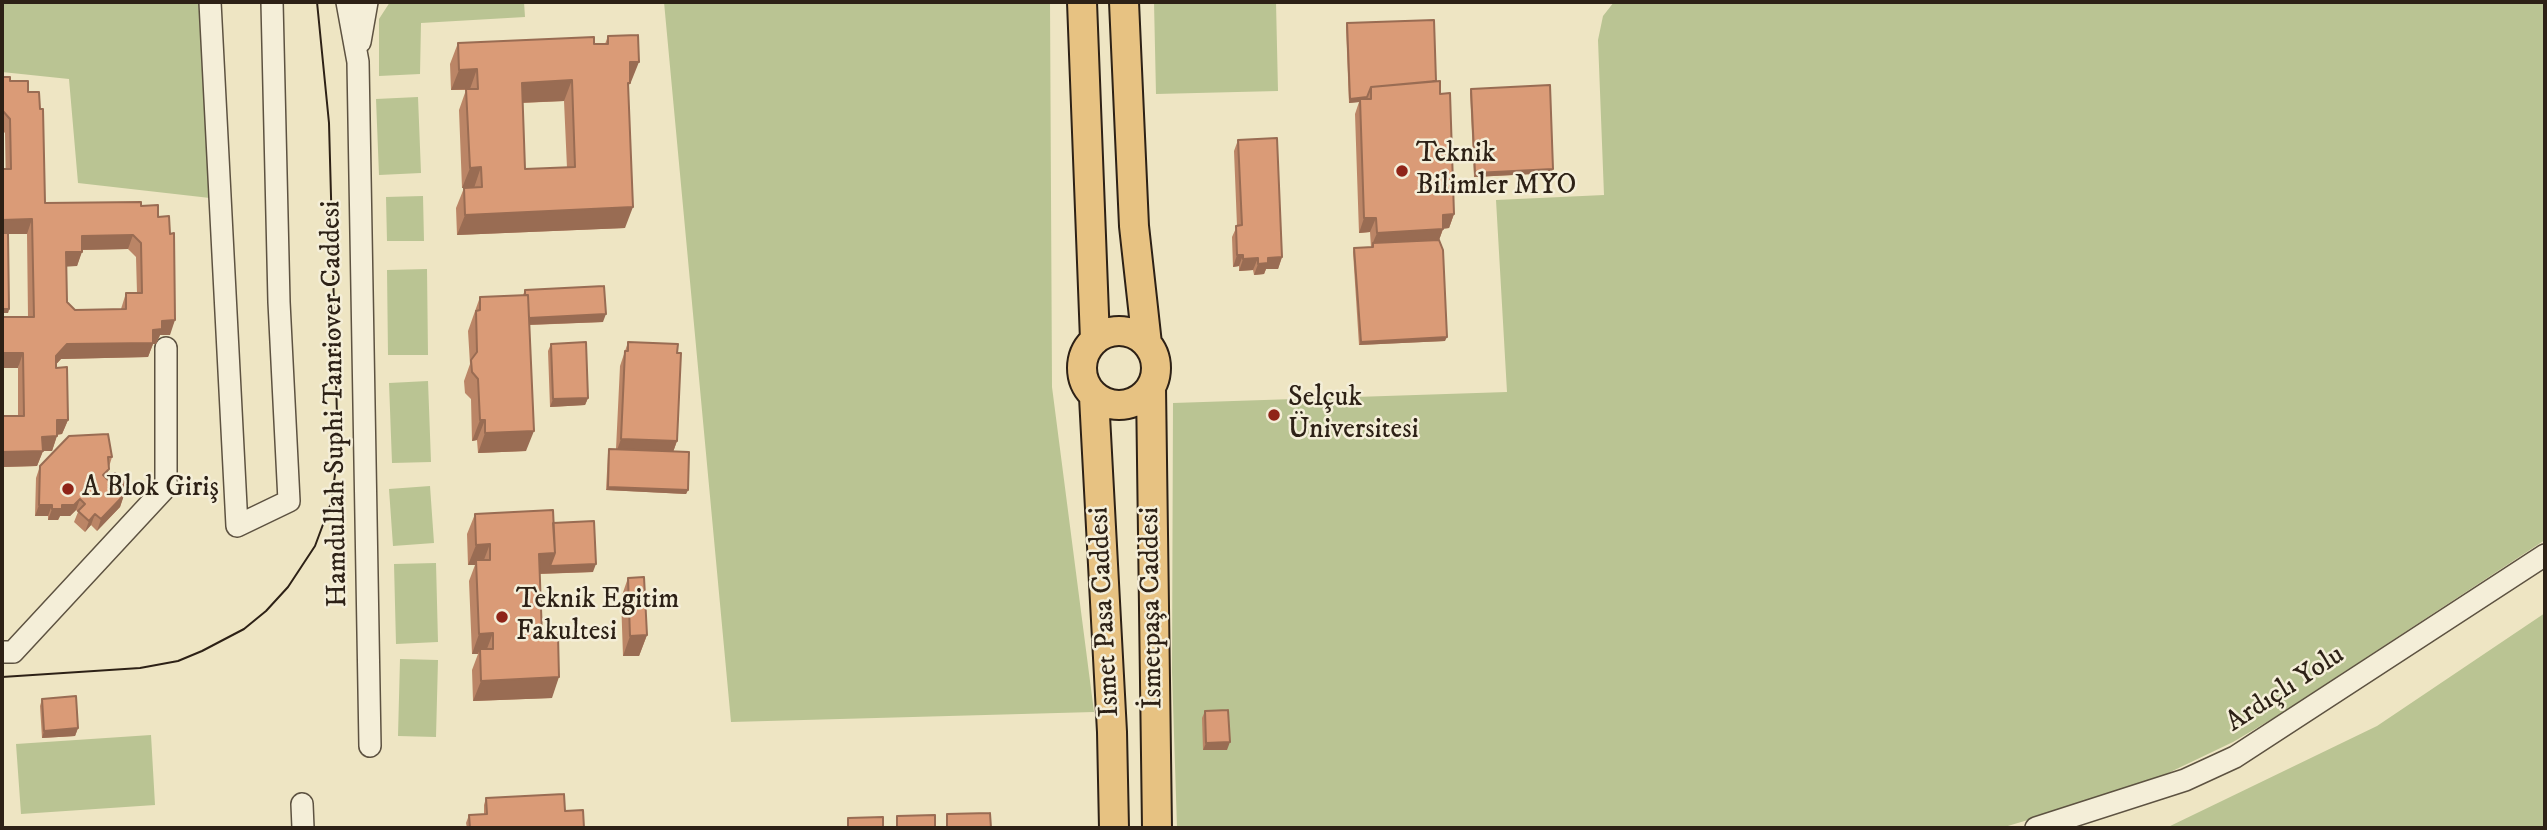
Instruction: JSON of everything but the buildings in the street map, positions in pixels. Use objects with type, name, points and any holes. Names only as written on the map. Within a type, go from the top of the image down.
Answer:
[{"type":"main road","points":[[1082,2],[1095,340]]},
{"type":"main road","points":[[1124,2],[1134,226],[1147,344],[1154,356],[1156,369],[1151,387],[1131,404],[1118,406],[1094,397],[1082,375],[1087,349],[1095,340],[1105,334],[1128,332],[1147,344]]},
{"type":"main road","name":"İsmetpaşa Caddesi","points":[[1151,387],[1157,828]]},
{"type":"main road","name":"Ismet Pasa Caddesi","points":[[1094,397],[1114,828]]},
{"type":"street","points":[[210,2],[237,526],[289,501],[279,302],[272,2]]},
{"type":"street","points":[[347,2],[358,62]]},
{"type":"street","points":[[358,62],[367,2]]},
{"type":"street","name":"Hamdullah Suphi Tanriover Caddesi","points":[[358,62],[370,746]]},
{"type":"street","points":[[2,652],[13,652],[166,487],[166,348]]},
{"type":"street","name":"Ardıçlı Yolu","points":[[2036,828],[2185,780],[2235,757],[2545,555]]},
{"type":"street","points":[[302,804],[303,828]]},
{"type":"green space","points":[[2,2],[199,2],[210,198],[78,183],[69,79],[2,72]]},
{"type":"green space","points":[[390,2],[524,2],[525,17],[421,23],[420,74],[379,76],[379,19]]},
{"type":"green space","points":[[664,2],[1050,2],[1052,387],[1094,712],[731,722]]},
{"type":"green space","points":[[1154,2],[1276,2],[1278,91],[1156,94]]},
{"type":"green space","points":[[1614,2],[2545,2],[2545,540],[2233,742],[2139,787],[2001,828],[1177,828],[1172,672],[1173,403],[1507,392],[1496,200],[1604,195],[1598,40],[1603,16]]},
{"type":"green space","points":[[418,97],[421,173],[379,175],[376,99]]},
{"type":"green space","points":[[423,196],[424,241],[387,241],[386,197]]},
{"type":"green space","points":[[427,269],[428,355],[388,355],[387,270]]},
{"type":"green space","points":[[428,381],[431,462],[392,463],[389,383]]},
{"type":"green space","points":[[430,486],[434,543],[393,546],[389,489]]},
{"type":"green space","points":[[436,563],[438,642],[396,644],[394,564]]},
{"type":"green space","points":[[2545,613],[2545,828],[2166,828],[2377,726]]},
{"type":"green space","points":[[400,659],[438,660],[436,737],[398,736]]},
{"type":"green space","points":[[151,735],[155,805],[21,814],[16,744]]},
{"type":"tram line","points":[[2,677],[140,668],[178,661],[202,651],[244,629],[266,611],[288,587],[315,546],[331,503],[338,453],[329,123],[317,2]]},
{"type":"place","name":"Teknik Bilimler MYO","points":[[1402,171]]},
{"type":"place","name":"Selçuk Üniversitesi","points":[[1274,415]]},
{"type":"place","name":"A Blok Giriş","points":[[68,489]]},
{"type":"place","name":"Teknik Egitim Fakultesi","points":[[502,617]]}]
